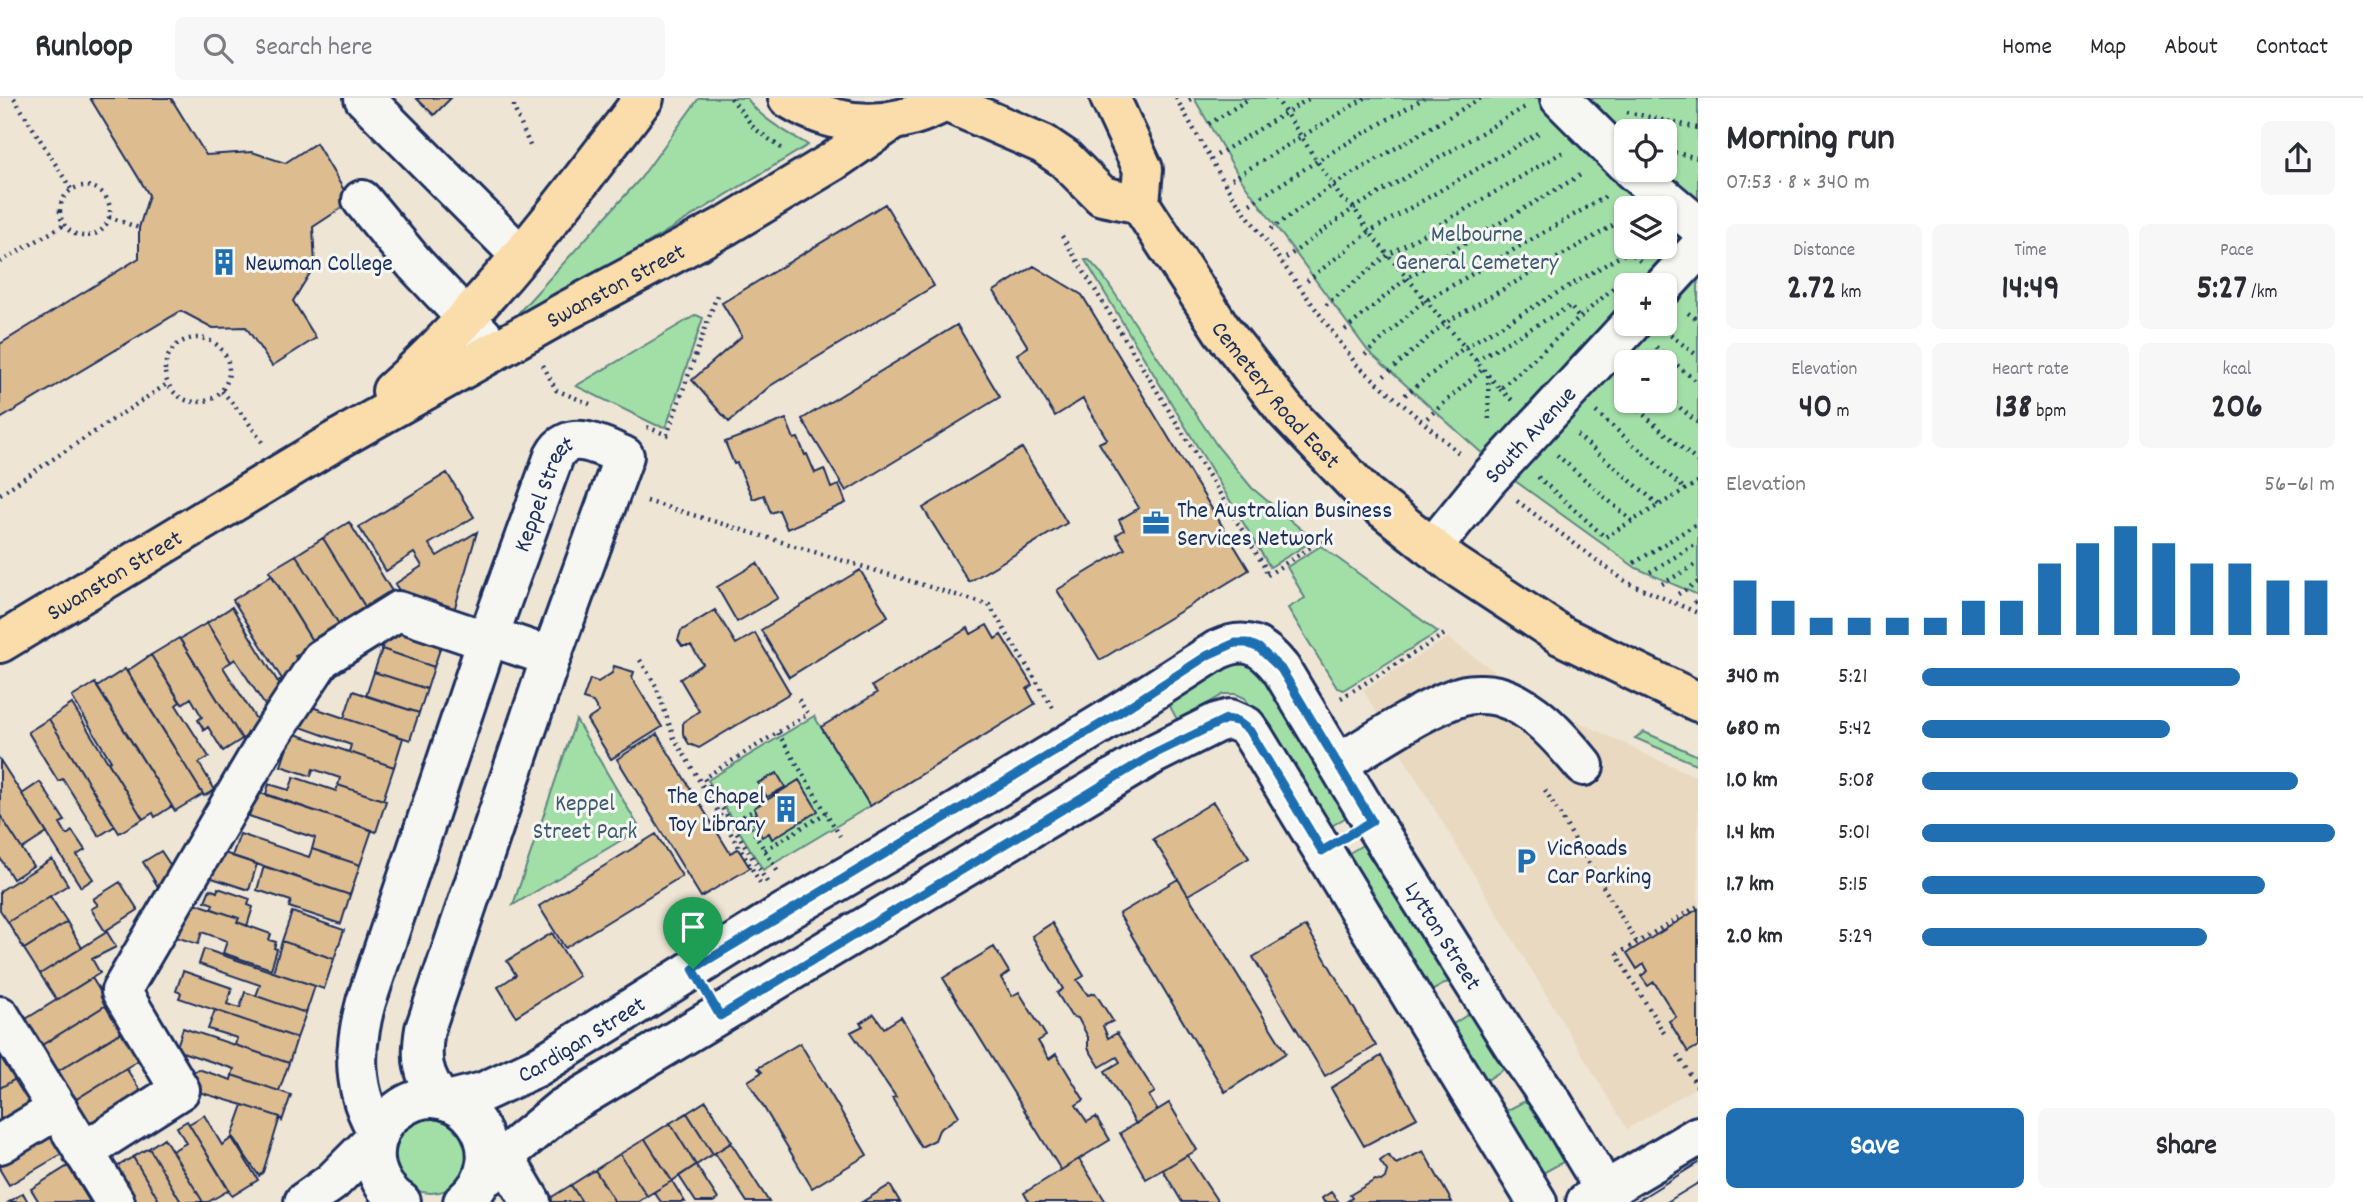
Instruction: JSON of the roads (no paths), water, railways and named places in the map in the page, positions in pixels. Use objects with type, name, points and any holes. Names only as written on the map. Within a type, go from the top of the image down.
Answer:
[{"type":"main road","name":"Swanston Street","points":[[335,441],[428,358],[467,318],[591,169],[643,98]]},
{"type":"main road","points":[[788,98],[827,117],[854,124],[892,121],[920,113],[949,100],[1043,144],[1065,159],[1102,196],[1140,204],[1143,169],[1110,98]]},
{"type":"main road","name":"Swanston Street","points":[[0,643],[335,441],[727,225],[832,162],[892,121]]},
{"type":"main road","name":"Cemetery Road East","points":[[1140,204],[1222,330],[1286,411],[1365,494],[1454,565],[1563,636],[1698,702]]},
{"type":"street","points":[[364,98],[520,254]]},
{"type":"street","points":[[1593,137],[1698,226]]},
{"type":"street","points":[[362,200],[415,264],[483,336],[491,353]]},
{"type":"street","points":[[1651,268],[1698,249]]},
{"type":"street","name":"South Avenue","points":[[1432,548],[1525,438],[1619,336]]},
{"type":"street","name":"Keppel Street","points":[[378,1135],[365,1110],[359,1086],[356,1050],[360,1022],[488,638],[554,456],[560,447],[569,441],[586,441],[624,456],[551,657],[425,1029],[422,1061],[432,1087],[443,1100]]},
{"type":"street","points":[[83,1152],[180,1090],[121,991],[269,738],[321,659],[398,611],[551,657]]},
{"type":"street","name":"Cardigan Street","points":[[378,1135],[389,1117],[404,1106],[420,1100],[443,1100],[483,1092],[521,1075],[693,969],[773,898],[937,823],[1225,646],[1241,643],[1259,648],[1281,669]]},
{"type":"street","name":"Lytton Street","points":[[1281,669],[1372,821],[1593,1170],[1599,1199]]},
{"type":"street","points":[[1338,764],[1427,712],[1468,694],[1497,696],[1518,705],[1547,726],[1584,766]]},
{"type":"street","points":[[476,1185],[561,1109],[1154,754],[1216,723],[1230,719],[1241,723],[1250,731],[1537,1202]]},
{"type":"street","points":[[1322,851],[1372,821]]},
{"type":"street","points":[[937,823],[964,868]]},
{"type":"street","points":[[693,969],[720,1016]]},
{"type":"street","points":[[1426,1017],[1476,987]]},
{"type":"street","points":[[0,1016],[115,1202]]},
{"type":"street","points":[[1479,1106],[1532,1074]]},
{"type":"street","points":[[443,1100],[463,1109],[481,1129],[487,1156],[476,1185]]},
{"type":"street","points":[[0,1144],[58,1109]]},
{"type":"street","points":[[304,1202],[332,1182],[378,1135]]},
{"type":"street","points":[[378,1135],[375,1158],[379,1176],[388,1191],[401,1202]]},
{"type":"street","points":[[1599,1199],[1698,1136]]},
{"type":"street","points":[[476,1185],[508,1163],[531,1202]]},
{"type":"tram line","points":[[1635,1202],[1698,1163]]},
{"type":"tram line","points":[[1667,1202],[1698,1183]]},
{"type":"place","name":"Newman College","points":[[224,262]]},
{"type":"place","name":"The Australian Business Services Network","points":[[1156,523]]},
{"type":"place","name":"The Chapel Toy Library","points":[[786,809]]},
{"type":"place","name":"VicRoads Car Parking","points":[[1526,861]]},
{"type":"park label","name":"Melbourne General Cemetery","points":[[1477,247]]},
{"type":"park label","name":"Keppel Street Park","points":[[585,816]]}]
